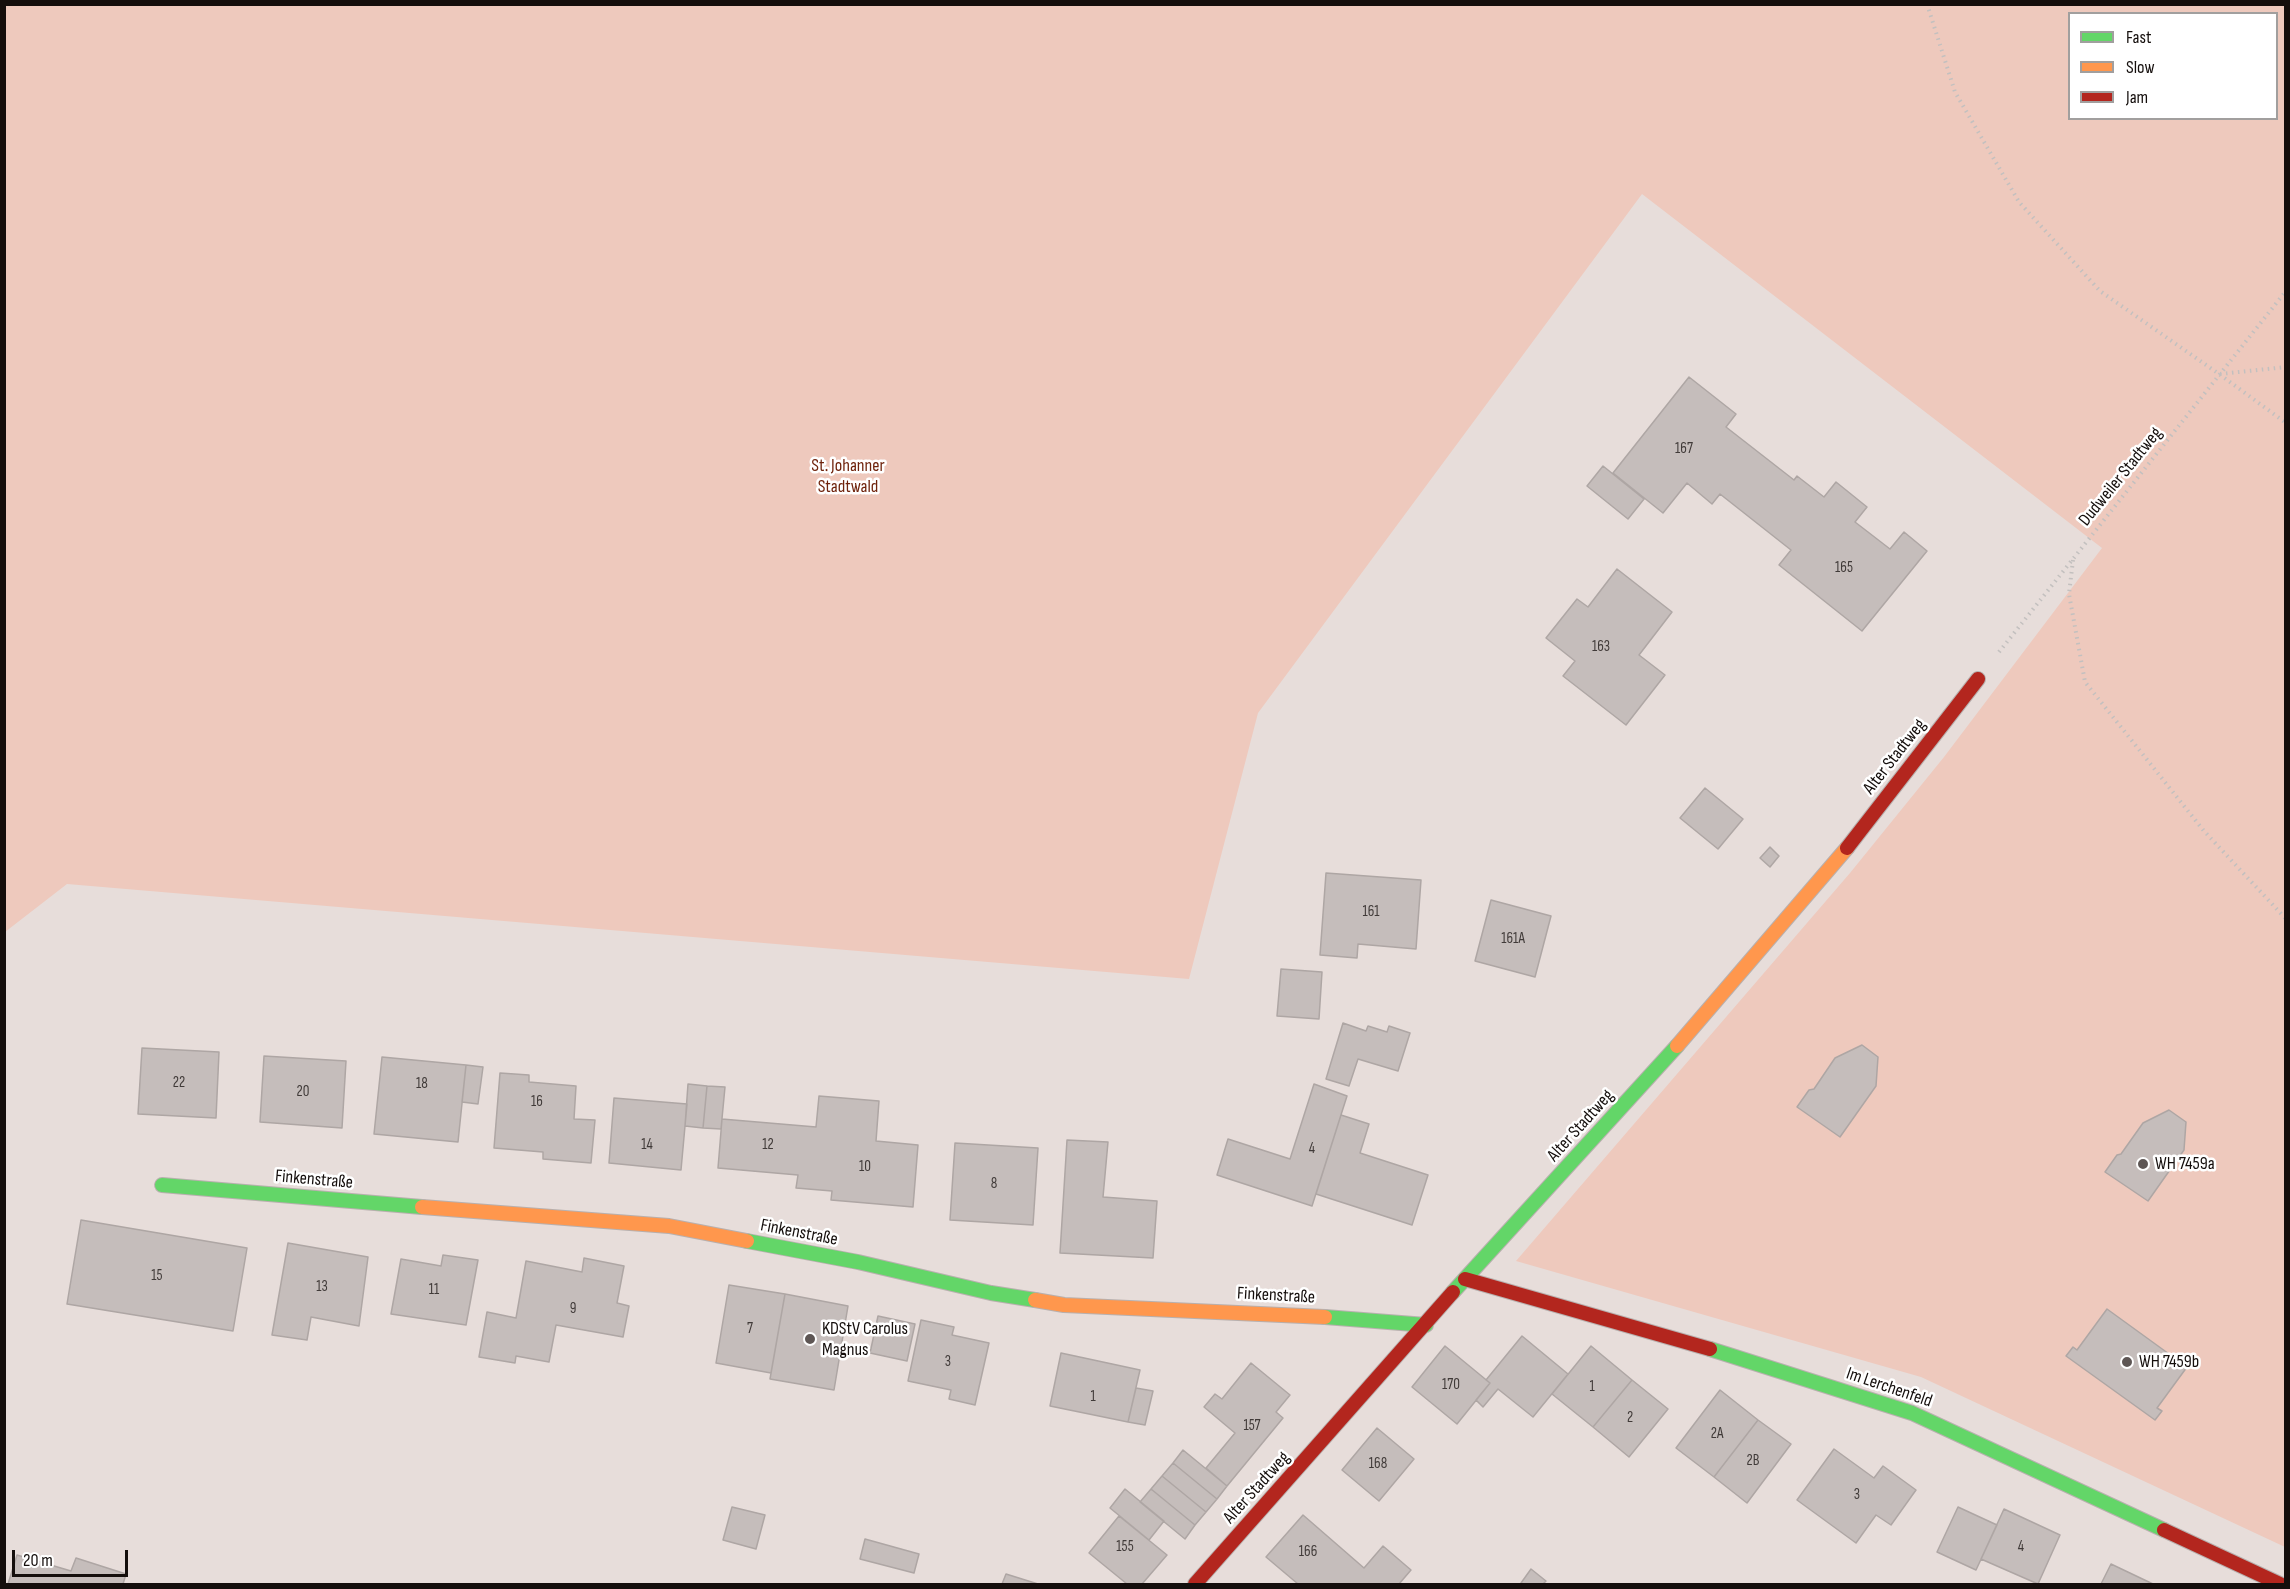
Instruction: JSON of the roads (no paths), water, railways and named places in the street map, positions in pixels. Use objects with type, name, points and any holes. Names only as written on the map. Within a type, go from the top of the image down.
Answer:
[{"type":"street","name":"Alter Stadtweg","points":[[1195,1584],[1465,1279],[1654,1073],[1837,861],[1978,679]]},
{"type":"street","name":"Finkenstraße","points":[[162,1185],[669,1226],[858,1263],[992,1293],[1064,1305],[1346,1318],[1426,1325]]},
{"type":"street","name":"Im Lerchenfeld","points":[[1465,1279],[1720,1352],[1912,1413],[2280,1584]]},
{"type":"place","name":"WH 7459a","points":[[2143,1164]]},
{"type":"place","name":"KDStV Carolus Magnus","points":[[810,1339]]},
{"type":"place","name":"WH 7459b","points":[[2127,1362]]},
{"type":"park label","name":"St. Johanner Stadtwald","points":[[848,476]]}]
